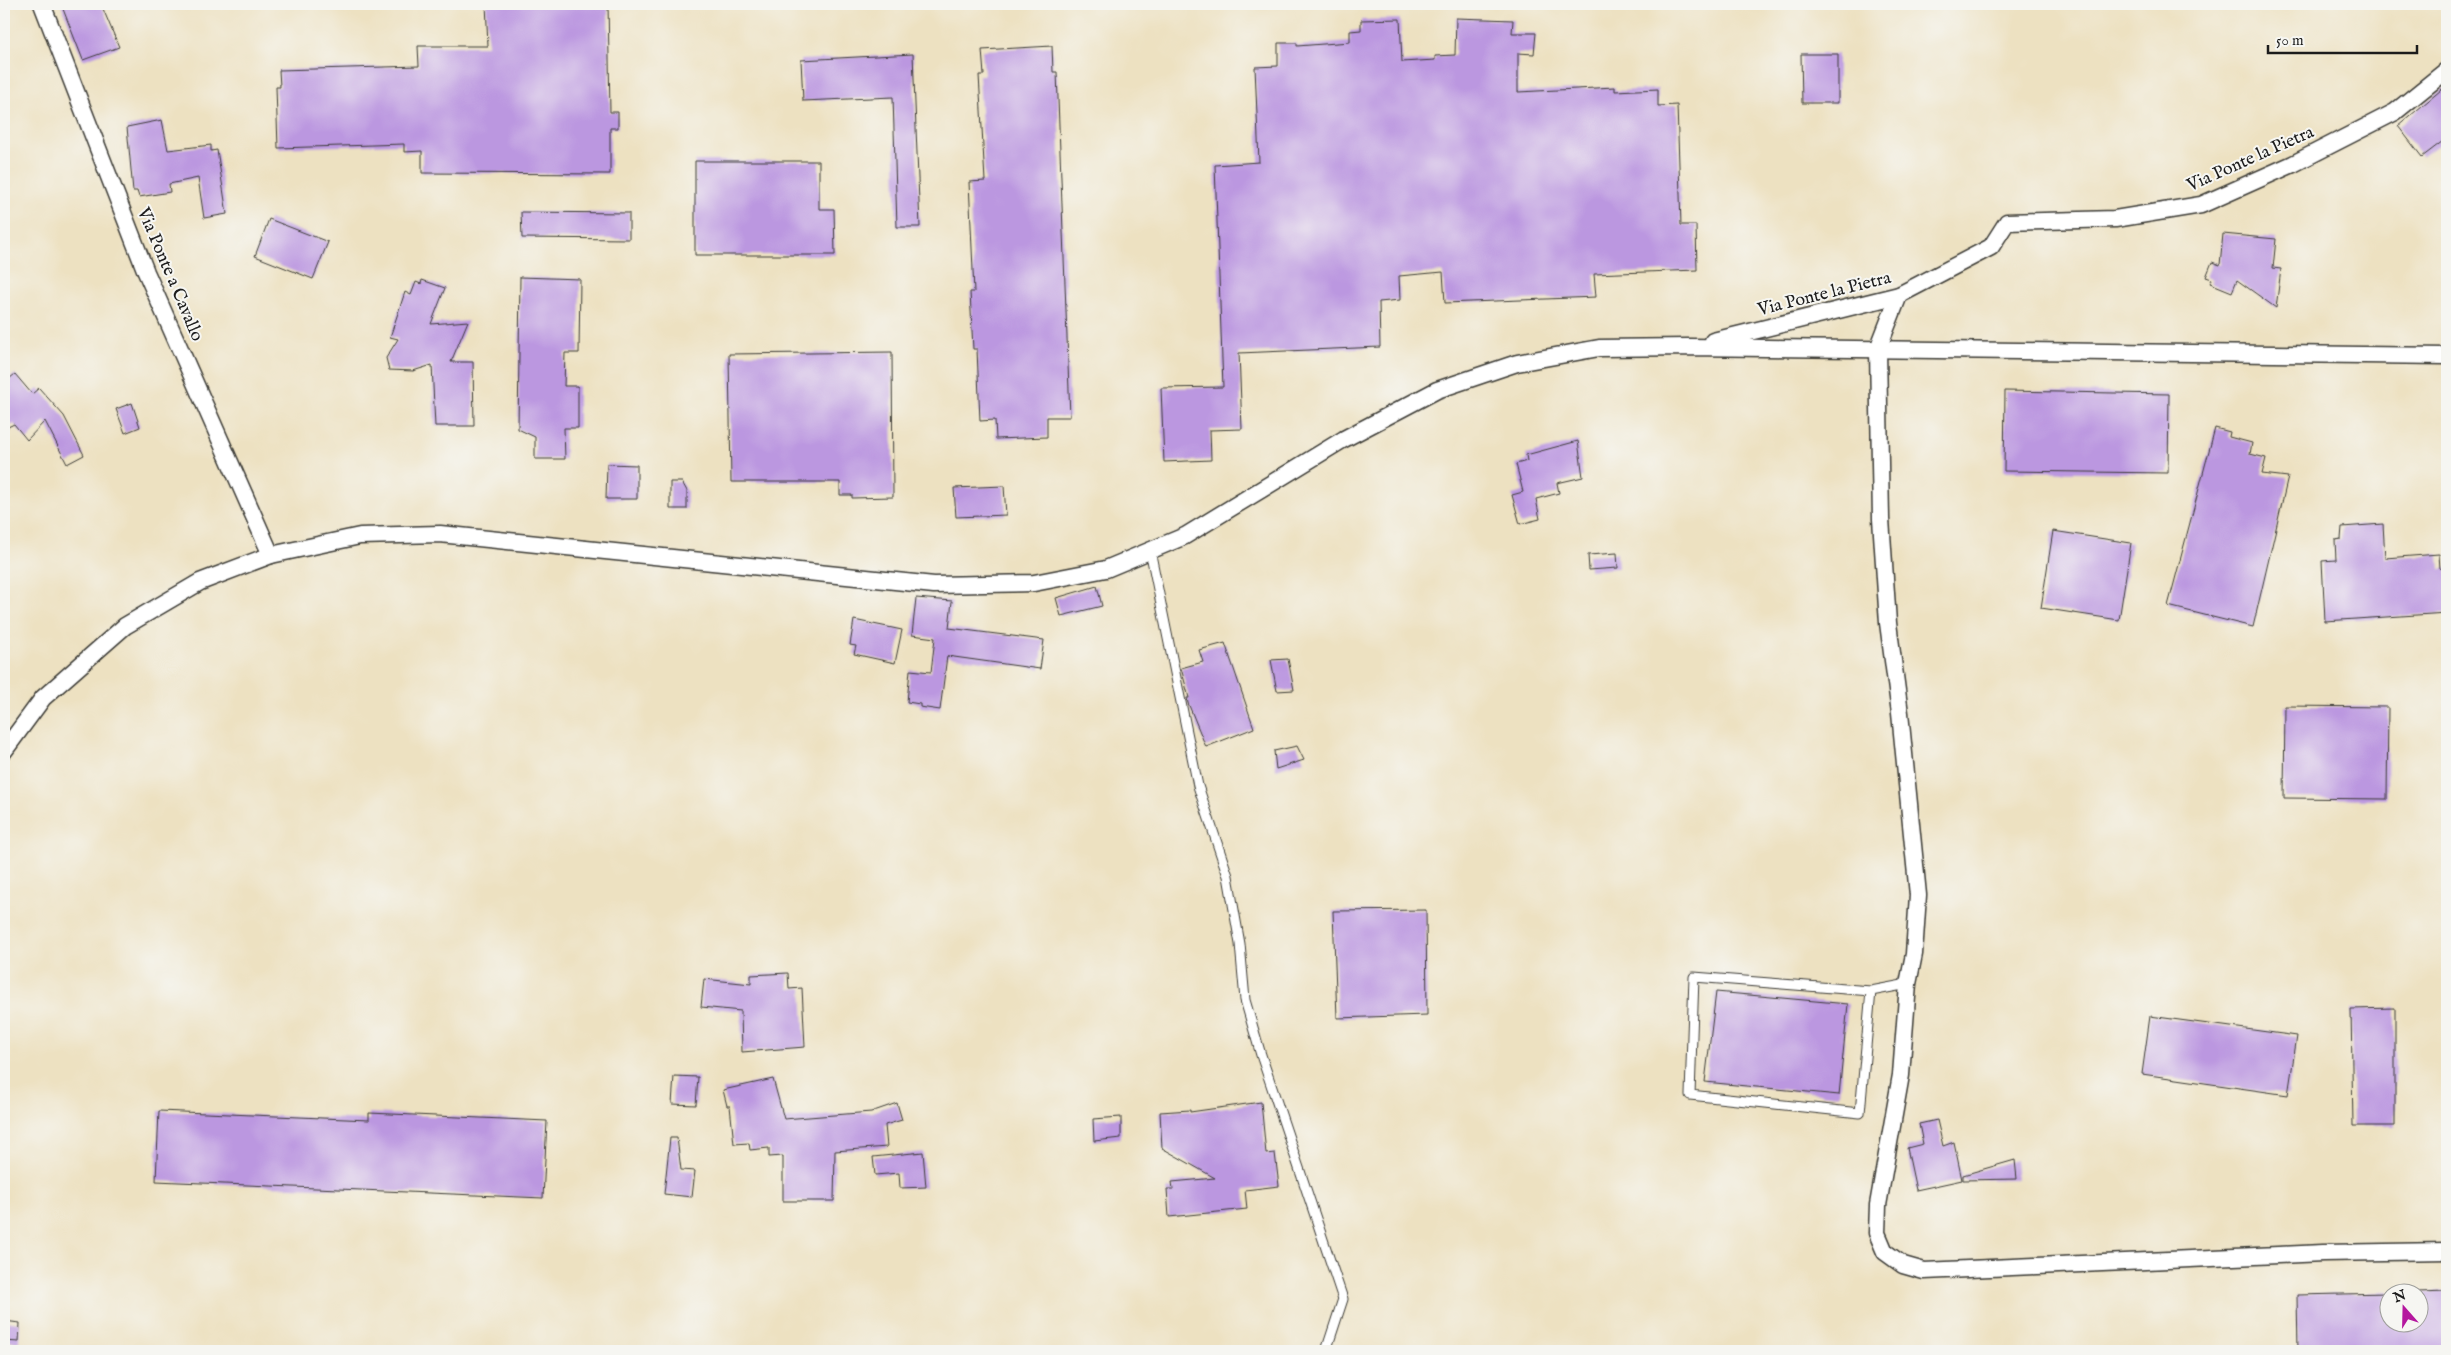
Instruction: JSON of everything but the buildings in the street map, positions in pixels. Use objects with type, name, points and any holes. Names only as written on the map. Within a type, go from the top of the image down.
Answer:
[{"type":"street","name":"Via Ponte a Cavallo","points":[[42,4],[146,272],[271,555]]},
{"type":"street","name":"Via Ponte la Pietra","points":[[1689,347],[1899,295],[1991,247],[2008,222],[2115,219],[2201,205],[2293,164],[2395,112],[2447,70]]},
{"type":"street","points":[[1899,295],[1878,349],[1881,519],[1888,613],[1918,895],[1914,954],[1908,984],[1901,1075],[1878,1205],[1877,1233],[1885,1252],[1903,1265],[1924,1271],[2323,1254],[2447,1251]]},
{"type":"street","points":[[4,750],[43,698],[125,626],[200,582],[271,555],[360,536],[440,534],[934,585],[1034,583],[1106,569],[1185,536],[1344,439],[1437,390],[1518,363],[1598,348],[1689,347],[2447,356]]},
{"type":"lane","points":[[1150,550],[1198,786],[1228,876],[1240,944],[1245,1000],[1261,1055],[1343,1299],[1326,1351]]},
{"type":"lane","points":[[1871,991],[1860,1113],[1690,1095],[1694,977],[1871,991],[1908,984]]}]
